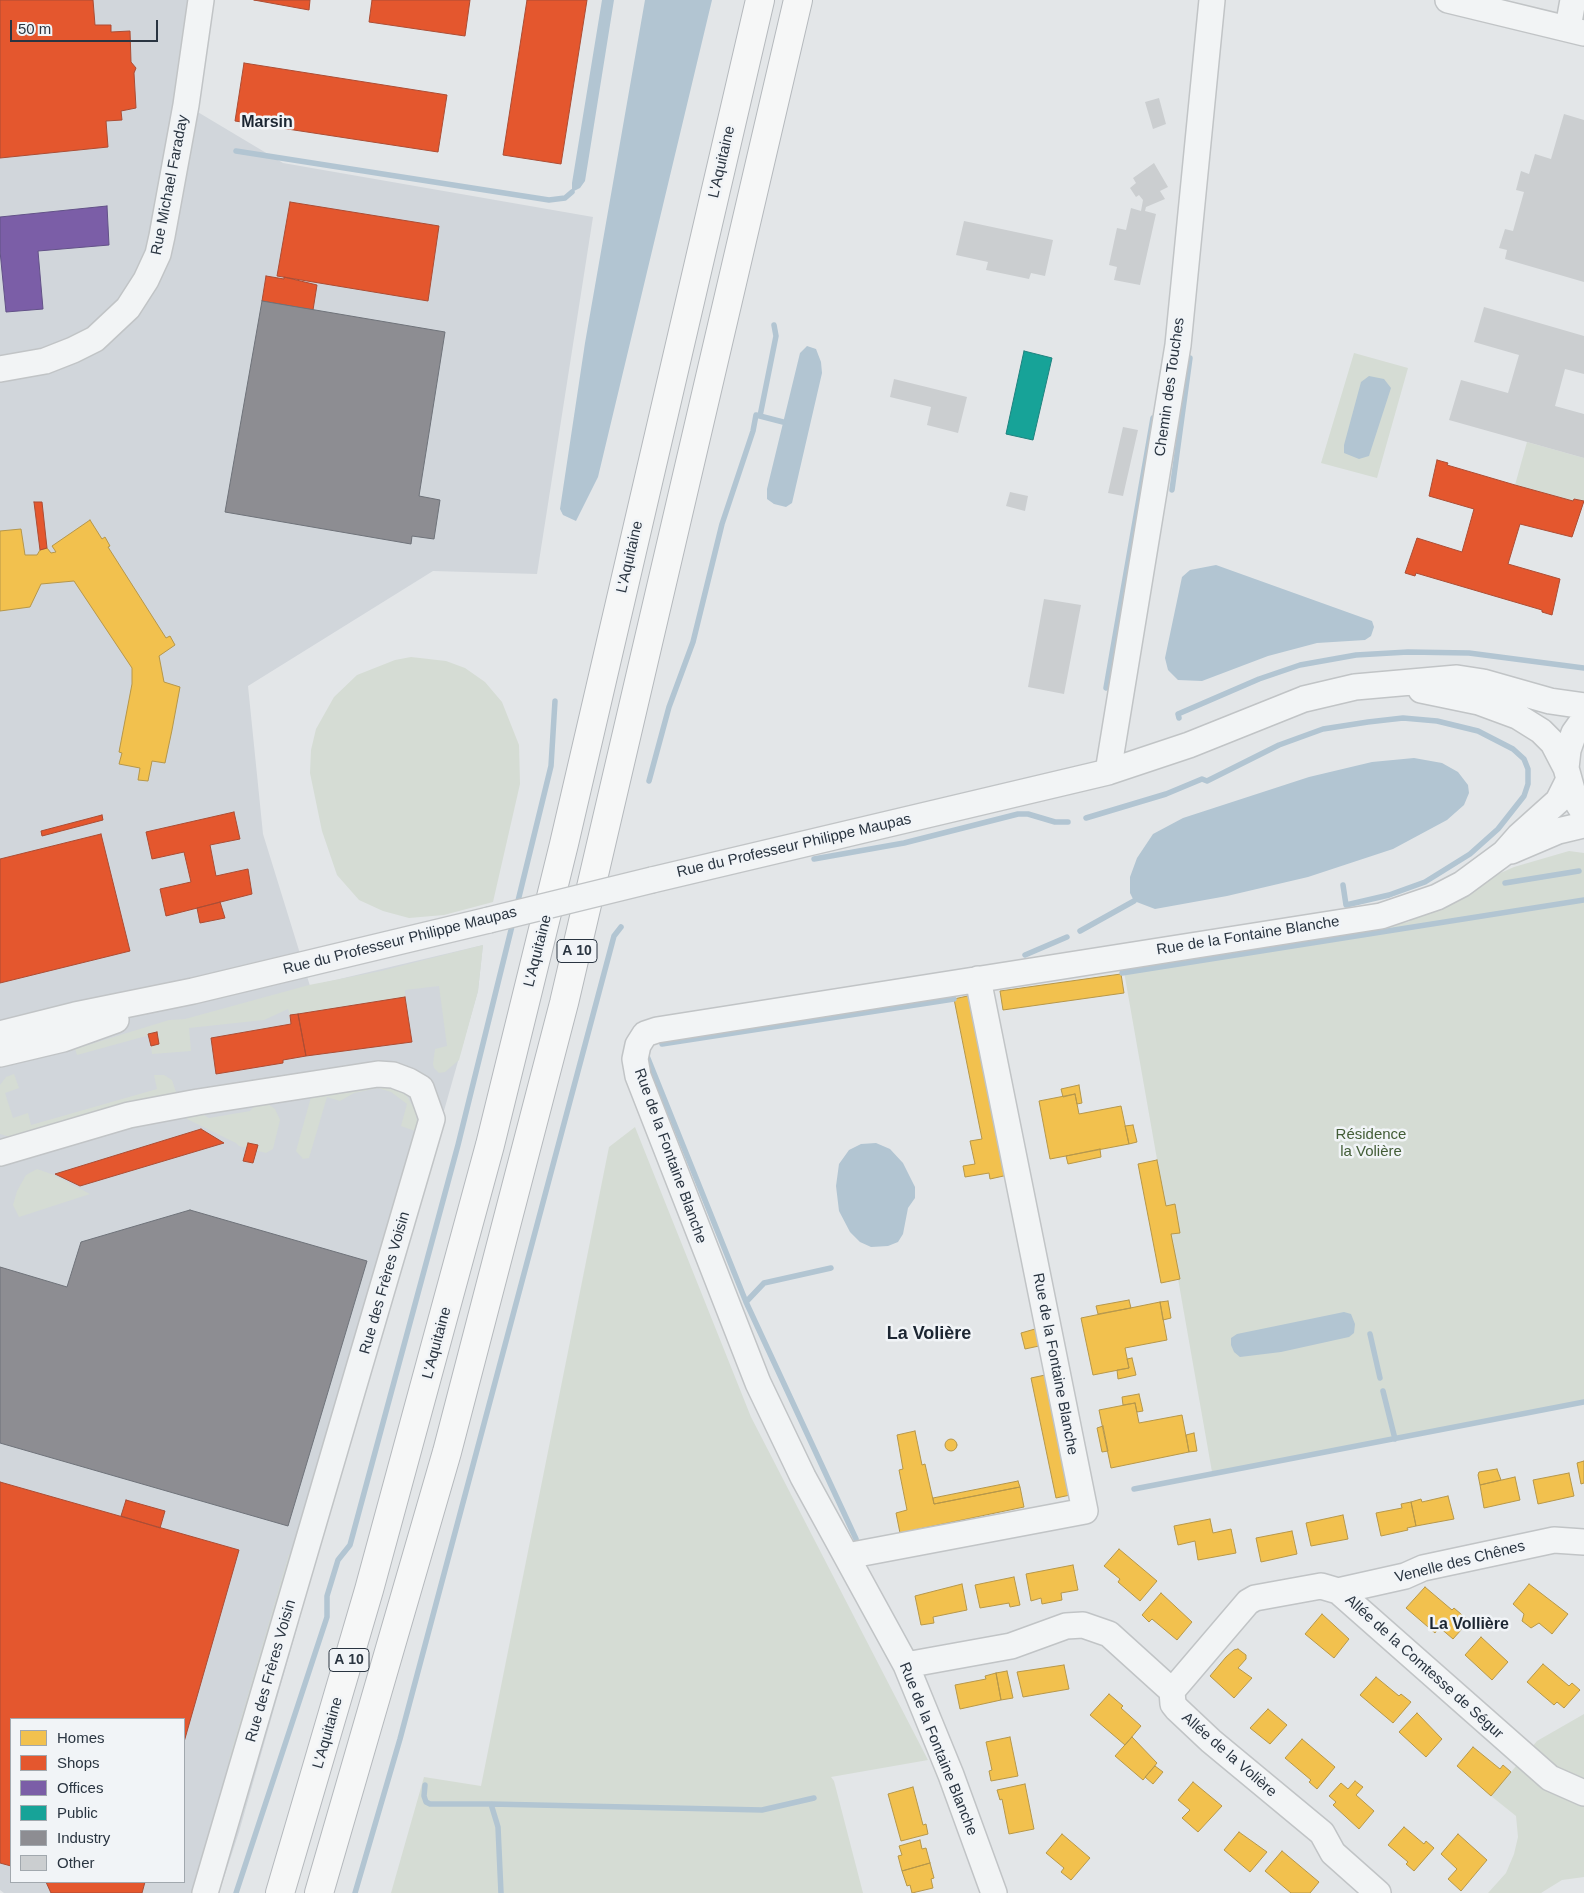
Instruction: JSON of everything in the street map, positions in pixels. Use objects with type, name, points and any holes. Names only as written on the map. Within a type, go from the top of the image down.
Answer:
[{"type":"highway","name":"L'Aquitaine","points":[[280,1893],[307,1806],[408,1452],[528,994],[760,0]]},
{"type":"highway","name":"A 10","points":[[319,1893],[447,1452],[554,1041],[602,844],[798,0]]},
{"type":"highway","points":[[267,1893],[307,1806]]},
{"type":"street","name":"Rue Michael Faraday","points":[[0,369],[46,361],[95,339],[128,308],[146,280],[158,254],[162,236],[186,106],[201,0]]},
{"type":"street","name":"Chemin des Touches","points":[[1108,772],[1178,345],[1212,0]]},
{"type":"street","points":[[1448,0],[1576,30],[1573,0]]},
{"type":"street","name":"Rue du Professeur Philippe Maupas","points":[[0,1034],[75,1015],[193,991],[1108,772],[1189,745],[1304,699],[1356,687],[1458,678],[1483,682],[1550,701],[1584,706]]},
{"type":"street","name":"Rue du Professeur Philippe Maupas","points":[[1389,684],[1479,702],[1517,716],[1540,731],[1552,743],[1567,774],[1574,798],[1584,813]]},
{"type":"street","points":[[1567,774],[1568,750],[1574,733],[1584,718]]},
{"type":"street","name":"Rue de la Fontaine Blanche","points":[[994,1893],[951,1775],[906,1665],[803,1477],[758,1382],[638,1076],[635,1059],[638,1045],[645,1034],[657,1030],[1077,962],[1381,916],[1436,897],[1462,884],[1504,854],[1518,836],[1558,801],[1567,774]]},
{"type":"street","name":"Rue de la Fontaine Blanche","points":[[1504,854],[1525,847],[1558,831],[1584,825]]},
{"type":"street","name":"Rue de la Fontaine Blanche","points":[[847,1556],[1085,1511],[978,979]]},
{"type":"street","name":"Rue du Professeur Philippe Maupas","points":[[0,1054],[63,1038],[193,991]]},
{"type":"street","name":"Rue des Frères Voisin","points":[[0,1153],[129,1115],[198,1102],[378,1074],[393,1075],[421,1088],[432,1119],[395,1251],[205,1893]]},
{"type":"street","name":"Venelle des Chênes","points":[[1338,1591],[1405,1576],[1423,1568],[1554,1540],[1584,1542]]},
{"type":"street","name":"Allée de la Comtesse de Ségur","points":[[1172,1691],[1248,1602],[1255,1598],[1321,1586],[1338,1591],[1550,1778],[1584,1793]]},
{"type":"street","name":"Allée de la Volière","points":[[906,1665],[1011,1646],[1066,1626],[1082,1626],[1109,1634],[1172,1691],[1172,1704],[1177,1709],[1212,1742],[1322,1833],[1333,1853],[1378,1893]]},
{"type":"shaded area","points":[[0,0],[201,0],[186,105],[283,163],[593,217],[537,574],[433,571],[248,686],[263,834],[310,986],[483,945],[478,991],[239,1832],[219,1893],[4,1893],[0,1890]]},
{"type":"green space","points":[[1354,353],[1408,368],[1377,478],[1321,463]]},
{"type":"green space","points":[[1527,442],[1584,458],[1584,501],[1574,499],[1573,501],[1515,485]]},
{"type":"green space","points":[[411,657],[446,661],[465,668],[485,682],[502,702],[519,745],[520,784],[493,902],[444,915],[409,918],[383,911],[359,900],[337,875],[322,831],[310,773],[311,750],[316,729],[334,697],[357,675],[395,660]]},
{"type":"green space","name":"Résidence la Volière","points":[[1569,851],[1584,853],[1584,1403],[1212,1472],[1123,966],[1408,922],[1487,879],[1514,867]]},
{"type":"green space","points":[[483,945],[478,991],[459,1060],[445,1072],[439,1073],[433,1064],[435,1049],[447,1046],[439,986],[405,990],[405,997],[290,1015],[288,1009],[264,1020],[189,1028],[191,1051],[152,1054],[151,1046],[159,1044],[157,1033],[77,1055],[75,1049],[169,1020],[185,1019],[309,985],[381,971]]},
{"type":"green space","points":[[14,1074],[19,1088],[5,1093],[13,1118],[28,1113],[31,1125],[157,1089],[154,1075],[164,1075],[172,1080],[176,1092],[173,1095],[17,1139],[0,1134],[0,1085],[6,1077]]},
{"type":"green space","points":[[369,1085],[393,1087],[407,1096],[416,1112],[418,1132],[401,1126],[407,1104],[391,1092],[378,1088],[354,1093],[340,1101],[327,1097],[309,1158],[303,1159],[296,1151],[311,1097]]},
{"type":"green space","points":[[258,1102],[265,1102],[275,1109],[280,1120],[273,1149],[266,1153],[239,1146],[187,1119],[186,1114],[198,1112],[209,1118],[250,1111]]},
{"type":"green space","points":[[635,1127],[751,1417],[928,1760],[831,1777],[834,1781],[863,1893],[391,1893],[424,1777],[481,1786],[609,1147]]},
{"type":"green space","points":[[37,1169],[54,1175],[90,1194],[19,1217],[13,1205],[17,1191],[26,1175]]},
{"type":"green space","points":[[289,1554],[294,1561],[235,1762],[229,1760]]},
{"type":"green space","points":[[1584,1714],[1584,1877],[1562,1880],[1541,1893],[1488,1893],[1506,1873],[1514,1854],[1518,1837],[1516,1816],[1491,1796],[1537,1741]]},
{"type":"water","points":[[602,0],[614,0],[585,181],[580,188],[572,192],[572,183]]},
{"type":"water","points":[[645,0],[712,0],[598,477],[576,521],[563,515],[560,509],[585,343]]},
{"type":"water","points":[[807,346],[816,349],[821,362],[822,373],[792,503],[786,507],[774,504],[767,499],[767,489],[800,353]]},
{"type":"water","points":[[1369,376],[1384,379],[1391,388],[1369,456],[1359,459],[1344,453],[1344,445],[1361,382]]},
{"type":"water","points":[[1216,565],[1372,621],[1374,627],[1371,636],[1365,640],[1317,643],[1268,656],[1202,681],[1178,680],[1168,670],[1165,658],[1182,577],[1190,570]]},
{"type":"water","points":[[1414,758],[1442,763],[1458,772],[1468,785],[1469,793],[1464,805],[1447,820],[1393,849],[1308,877],[1227,896],[1155,909],[1134,901],[1130,893],[1130,877],[1137,858],[1153,834],[1183,818],[1309,777],[1372,762]]},
{"type":"water","points":[[876,1143],[890,1149],[903,1163],[915,1187],[915,1198],[908,1208],[903,1234],[898,1242],[888,1246],[871,1247],[860,1242],[850,1232],[839,1211],[836,1186],[839,1164],[849,1150],[861,1144]]},
{"type":"water","points":[[1344,1312],[1351,1314],[1355,1324],[1354,1333],[1349,1337],[1281,1352],[1240,1357],[1234,1352],[1231,1345],[1231,1338],[1237,1334]]},
{"type":"building: Homes","points":[[90,520],[102,539],[105,537],[110,546],[108,547],[166,638],[170,636],[175,645],[159,656],[164,682],[180,687],[172,730],[165,763],[152,761],[148,781],[138,780],[140,768],[119,764],[122,753],[119,752],[132,684],[132,668],[74,581],[41,584],[30,607],[0,611],[0,531],[21,529],[25,555],[37,555],[40,550],[47,548],[51,553],[56,552],[52,546]]},
{"type":"building: Homes","points":[[1121,974],[1124,993],[1003,1010],[1000,991]]},
{"type":"building: Homes","points":[[972,995],[1008,1175],[990,1179],[989,1173],[965,1177],[963,1166],[975,1164],[970,1141],[982,1139],[954,999]]},
{"type":"building: Homes","points":[[1079,1085],[1082,1103],[1077,1104],[1075,1094],[1063,1097],[1061,1089]]},
{"type":"building: Homes","points":[[1075,1094],[1079,1114],[1121,1106],[1129,1144],[1050,1159],[1039,1101]]},
{"type":"building: Homes","points":[[1133,1125],[1137,1142],[1129,1144],[1125,1126]]},
{"type":"building: Homes","points":[[1100,1149],[1101,1157],[1068,1164],[1066,1156]]},
{"type":"building: Homes","points":[[1157,1160],[1166,1206],[1175,1204],[1180,1233],[1171,1234],[1180,1279],[1161,1283],[1138,1164]]},
{"type":"building: Homes","points":[[1129,1300],[1131,1308],[1098,1314],[1096,1306]]},
{"type":"building: Homes","points":[[1168,1301],[1171,1318],[1163,1320],[1160,1302]]},
{"type":"building: Homes","points":[[1160,1302],[1167,1340],[1125,1348],[1129,1368],[1093,1375],[1081,1318]]},
{"type":"building: Homes","points":[[1035,1329],[1039,1346],[1025,1349],[1021,1333]]},
{"type":"building: Homes","points":[[1132,1358],[1136,1375],[1118,1379],[1117,1370],[1129,1368],[1127,1359]]},
{"type":"building: Homes","points":[[1050,1374],[1075,1494],[1056,1498],[1031,1378]]},
{"type":"building: Homes","points":[[1139,1394],[1143,1411],[1137,1412],[1135,1403],[1123,1405],[1122,1397]]},
{"type":"building: Homes","points":[[1135,1403],[1139,1423],[1182,1415],[1189,1452],[1111,1468],[1099,1410]]},
{"type":"building: Homes","points":[[1103,1426],[1108,1451],[1102,1452],[1097,1428]]},
{"type":"building: Homes","points":[[915,1431],[922,1465],[925,1464],[934,1504],[1020,1487],[1024,1507],[900,1533],[896,1513],[907,1510],[899,1470],[903,1469],[897,1435]]},
{"type":"building: Homes","points":[[1194,1433],[1197,1451],[1189,1452],[1186,1435]]},
{"type":"building: Homes","points":[[951,1439],[957,1445],[951,1451],[945,1445]]},
{"type":"building: Homes","points":[[1584,1461],[1584,1483],[1581,1484],[1577,1463]]},
{"type":"building: Homes","points":[[1497,1469],[1501,1480],[1480,1485],[1479,1472]]},
{"type":"building: Homes","points":[[1569,1473],[1574,1496],[1538,1504],[1533,1480]]},
{"type":"building: Homes","points":[[1515,1477],[1520,1500],[1484,1508],[1480,1485]]},
{"type":"building: Homes","points":[[1018,1481],[1020,1487],[934,1504],[933,1498]]},
{"type":"building: Homes","points":[[1448,1496],[1454,1519],[1416,1526],[1411,1502],[1421,1499],[1422,1502]]},
{"type":"building: Homes","points":[[1411,1502],[1416,1526],[1407,1528],[1408,1530],[1381,1536],[1376,1513],[1402,1508],[1401,1504]]},
{"type":"building: Homes","points":[[1343,1515],[1348,1539],[1311,1546],[1306,1523]]},
{"type":"building: Homes","points":[[1210,1519],[1213,1533],[1231,1529],[1236,1553],[1198,1560],[1195,1541],[1178,1545],[1174,1526]]},
{"type":"building: Homes","points":[[1292,1531],[1297,1554],[1261,1562],[1256,1538]]},
{"type":"building: Homes","points":[[1119,1549],[1157,1581],[1140,1601],[1118,1582],[1120,1579],[1104,1566]]},
{"type":"building: Homes","points":[[1073,1565],[1078,1590],[1061,1593],[1062,1600],[1042,1604],[1041,1598],[1031,1601],[1026,1574]]},
{"type":"building: Homes","points":[[1014,1577],[1020,1605],[1010,1607],[1009,1603],[980,1608],[975,1585]]},
{"type":"building: Homes","points":[[962,1584],[967,1610],[933,1617],[934,1623],[921,1625],[915,1596]]},
{"type":"building: Homes","points":[[1529,1584],[1568,1614],[1552,1634],[1539,1623],[1531,1628],[1522,1621],[1524,1614],[1513,1604]]},
{"type":"building: Homes","points":[[1425,1587],[1452,1610],[1454,1608],[1469,1621],[1453,1639],[1439,1627],[1435,1633],[1406,1608]]},
{"type":"building: Homes","points":[[1161,1593],[1192,1622],[1177,1640],[1152,1619],[1149,1622],[1142,1615]]},
{"type":"building: Homes","points":[[1322,1614],[1349,1639],[1334,1658],[1305,1634]]},
{"type":"building: Homes","points":[[1481,1637],[1508,1662],[1492,1680],[1465,1655]]},
{"type":"building: Homes","points":[[1238,1649],[1246,1655],[1246,1659],[1238,1668],[1252,1678],[1234,1698],[1210,1676],[1226,1657]]},
{"type":"building: Homes","points":[[1543,1664],[1569,1686],[1572,1683],[1580,1690],[1564,1708],[1557,1702],[1554,1705],[1527,1682]]},
{"type":"building: Homes","points":[[1064,1665],[1069,1689],[1023,1697],[1017,1672]]},
{"type":"building: Homes","points":[[1007,1671],[1013,1698],[1001,1700],[996,1673]]},
{"type":"building: Homes","points":[[996,1673],[1001,1700],[960,1709],[955,1685],[986,1679],[985,1676]]},
{"type":"building: Homes","points":[[1376,1677],[1399,1696],[1401,1694],[1411,1702],[1393,1723],[1360,1695]]},
{"type":"building: Homes","points":[[1109,1694],[1141,1726],[1125,1745],[1090,1715]]},
{"type":"building: Homes","points":[[1268,1709],[1287,1725],[1270,1744],[1250,1728]]},
{"type":"building: Homes","points":[[1417,1713],[1442,1739],[1426,1757],[1399,1732]]},
{"type":"building: Homes","points":[[1010,1737],[1018,1776],[991,1781],[989,1771],[992,1770],[986,1742]]},
{"type":"building: Homes","points":[[1132,1737],[1157,1763],[1143,1780],[1115,1756]]},
{"type":"building: Homes","points":[[1302,1739],[1335,1767],[1317,1789],[1309,1782],[1311,1780],[1285,1758]]},
{"type":"building: Homes","points":[[1473,1747],[1500,1769],[1503,1765],[1511,1772],[1491,1796],[1457,1766]]},
{"type":"building: Homes","points":[[1155,1766],[1163,1772],[1153,1784],[1145,1777]]},
{"type":"building: Homes","points":[[1355,1781],[1363,1787],[1356,1795],[1374,1811],[1359,1829],[1333,1805],[1336,1802],[1329,1796],[1341,1783],[1348,1789]]},
{"type":"building: Homes","points":[[1193,1782],[1222,1806],[1198,1832],[1182,1818],[1190,1810],[1178,1800]]},
{"type":"building: Homes","points":[[1025,1784],[1034,1829],[1009,1834],[1002,1799],[1000,1800],[997,1790]]},
{"type":"building: Homes","points":[[913,1787],[923,1825],[926,1824],[928,1834],[901,1841],[888,1794]]},
{"type":"building: Homes","points":[[1404,1827],[1424,1844],[1426,1841],[1434,1848],[1414,1871],[1406,1864],[1408,1862],[1388,1845]]},
{"type":"building: Homes","points":[[1239,1832],[1267,1852],[1250,1872],[1224,1850]]},
{"type":"building: Homes","points":[[1062,1834],[1090,1858],[1071,1880],[1061,1872],[1064,1868],[1046,1853]]},
{"type":"building: Homes","points":[[1458,1834],[1487,1860],[1461,1891],[1448,1879],[1457,1869],[1441,1854]]},
{"type":"building: Homes","points":[[920,1840],[922,1849],[926,1848],[930,1863],[902,1871],[898,1856],[902,1855],[899,1846]]},
{"type":"building: Homes","points":[[1282,1851],[1319,1882],[1310,1893],[1291,1893],[1265,1871]]},
{"type":"building: Homes","points":[[930,1863],[934,1878],[931,1879],[933,1888],[912,1893],[910,1885],[907,1886],[902,1871]]},
{"type":"building: Shops","points":[[0,0],[93,0],[95,25],[111,25],[111,32],[130,31],[131,62],[136,68],[134,73],[136,108],[121,111],[122,120],[106,121],[108,147],[0,158]]},
{"type":"building: Shops","points":[[254,0],[310,0],[309,10]]},
{"type":"building: Shops","points":[[372,0],[470,0],[465,36],[369,22]]},
{"type":"building: Shops","points":[[527,0],[587,0],[561,164],[503,155]]},
{"type":"building: Shops","points":[[244,63],[447,95],[438,152],[235,121]]},
{"type":"building: Shops","points":[[290,202],[439,226],[428,301],[277,276]]},
{"type":"building: Shops","points":[[266,276],[284,279],[284,277],[317,285],[313,310],[262,301]]},
{"type":"building: Shops","points":[[1437,460],[1448,463],[1447,465],[1515,485],[1573,501],[1574,499],[1584,501],[1572,537],[1520,524],[1508,564],[1560,579],[1552,615],[1542,612],[1542,610],[1416,573],[1415,576],[1405,573],[1417,538],[1462,552],[1474,509],[1429,496]]},
{"type":"building: Shops","points":[[34,502],[42,502],[47,548],[40,550]]},
{"type":"building: Shops","points":[[234,812],[240,839],[210,845],[216,876],[248,869],[252,894],[166,916],[160,889],[191,882],[184,852],[152,859],[146,832]]},
{"type":"building: Shops","points":[[102,815],[103,820],[42,836],[41,831]]},
{"type":"building: Shops","points":[[101,834],[130,951],[0,983],[0,859]]},
{"type":"building: Shops","points":[[220,902],[225,918],[200,923],[197,908]]},
{"type":"building: Shops","points":[[405,997],[412,1042],[306,1056],[298,1014]]},
{"type":"building: Shops","points":[[298,1014],[306,1056],[283,1060],[283,1063],[216,1074],[211,1038],[291,1024],[290,1015]]},
{"type":"building: Shops","points":[[157,1032],[159,1044],[151,1046],[148,1034]]},
{"type":"building: Shops","points":[[201,1129],[224,1143],[80,1186],[55,1174]]},
{"type":"building: Shops","points":[[248,1143],[258,1145],[253,1163],[243,1161]]},
{"type":"building: Shops","points":[[0,1482],[239,1550],[185,1739],[185,1718],[10,1718],[10,1866],[0,1863]]},
{"type":"building: Shops","points":[[126,1500],[165,1511],[160,1528],[121,1516]]},
{"type":"building: Shops","points":[[46,1883],[145,1883],[142,1893],[51,1893]]},
{"type":"building: Offices","points":[[107,206],[109,245],[38,251],[43,309],[6,312],[0,251],[0,217]]},
{"type":"building: Public","points":[[1024,351],[1052,358],[1033,440],[1006,434]]},
{"type":"building: Industry","points":[[262,301],[445,332],[419,496],[440,500],[434,539],[412,536],[411,544],[225,512]]},
{"type":"building: Industry","points":[[190,1210],[367,1261],[288,1526],[0,1443],[0,1267],[67,1287],[81,1242]]},
{"type":"building: Other","points":[[1159,98],[1166,124],[1153,129],[1145,102]]},
{"type":"building: Other","points":[[1564,114],[1584,120],[1584,282],[1505,259],[1507,250],[1499,248],[1505,229],[1513,231],[1524,192],[1516,190],[1521,171],[1529,174],[1535,154],[1551,159]]},
{"type":"building: Other","points":[[1154,163],[1168,187],[1160,191],[1165,199],[1146,207],[1145,211],[1156,214],[1140,285],[1114,280],[1117,267],[1109,265],[1117,228],[1126,230],[1131,208],[1141,211],[1143,200],[1139,195],[1136,197],[1130,188],[1136,183],[1133,178]]},
{"type":"building: Other","points":[[964,221],[1053,240],[1045,276],[1031,273],[1029,279],[986,270],[988,262],[956,255]]},
{"type":"building: Other","points":[[1484,307],[1584,336],[1584,374],[1565,369],[1555,406],[1584,414],[1584,458],[1449,420],[1461,380],[1508,393],[1519,355],[1474,342]]},
{"type":"building: Other","points":[[894,379],[967,397],[958,433],[927,425],[931,407],[890,397]]},
{"type":"building: Other","points":[[1123,427],[1138,430],[1123,496],[1108,493]]},
{"type":"building: Other","points":[[1010,492],[1028,496],[1025,511],[1006,506]]},
{"type":"building: Other","points":[[1044,599],[1081,605],[1064,694],[1028,687]]},
{"type":"waterway","points":[[236,151],[549,200],[565,198],[572,192]]},
{"type":"waterway","points":[[760,416],[776,336],[774,325]]},
{"type":"waterway","points":[[1172,490],[1190,358]]},
{"type":"waterway","points":[[649,781],[669,707],[693,642],[722,524],[753,431],[756,415],[783,422]]},
{"type":"waterway","points":[[1106,688],[1153,418]]},
{"type":"waterway","points":[[1179,718],[1178,714],[1259,679],[1300,665],[1356,655],[1408,652],[1469,653],[1584,668]]},
{"type":"waterway","points":[[517,905],[551,766],[555,701]]},
{"type":"waterway","points":[[1086,818],[1166,794],[1202,779],[1207,781],[1279,745],[1323,729],[1368,722],[1403,718],[1437,721],[1478,731],[1513,749],[1524,759],[1528,769],[1528,784],[1524,796],[1498,829],[1470,854],[1425,882],[1389,895],[1346,905],[1343,885]]},
{"type":"waterway","points":[[814,859],[904,843],[1018,814],[1028,814],[1055,822],[1068,822]]},
{"type":"waterway","points":[[1505,883],[1579,871]]},
{"type":"waterway","points":[[1122,973],[1584,900]]},
{"type":"waterway","points":[[1080,931],[1134,901]]},
{"type":"waterway","points":[[236,1893],[327,1617],[327,1596],[338,1560],[350,1545],[458,1145],[513,922]]},
{"type":"waterway","points":[[355,1893],[400,1739],[614,936],[621,927]]},
{"type":"waterway","points":[[1025,955],[1067,937]]},
{"type":"waterway","points":[[662,1044],[954,999]]},
{"type":"waterway","points":[[647,1056],[746,1302],[764,1283],[831,1268]]},
{"type":"waterway","points":[[746,1302],[856,1539]]},
{"type":"waterway","points":[[1370,1334],[1380,1378]]},
{"type":"waterway","points":[[1383,1391],[1395,1439]]},
{"type":"waterway","points":[[1134,1489],[1584,1402]]},
{"type":"waterway","points":[[425,1785],[424,1796],[426,1802],[430,1804],[491,1804],[498,1827],[501,1893]]},
{"type":"waterway","points":[[491,1804],[762,1810],[814,1798]]},
{"type":"district","name":"Marsin","points":[[267,123]]},
{"type":"district","name":"La Volière","points":[[929,1334]]},
{"type":"district","name":"La Vollière","points":[[1469,1625]]}]
